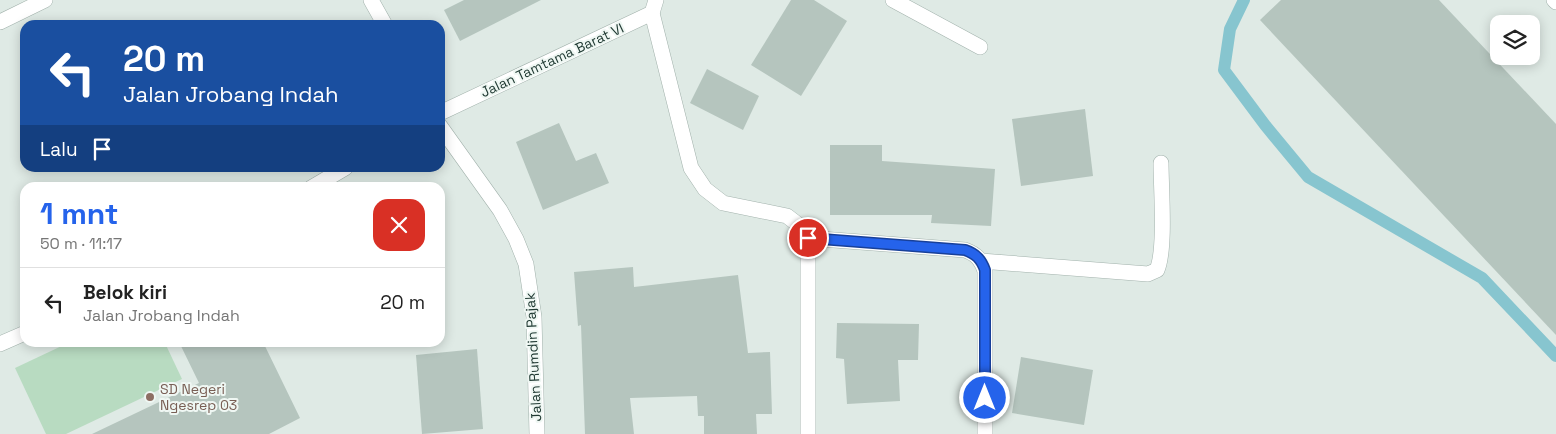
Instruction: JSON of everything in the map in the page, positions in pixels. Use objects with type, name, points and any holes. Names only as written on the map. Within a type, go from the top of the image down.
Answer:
[{"type":"street","points":[[0,22],[45,0]]},
{"type":"street","points":[[371,0],[381,20]]},
{"type":"street","points":[[893,0],[980,47]]},
{"type":"street","points":[[654,7],[691,168],[705,189],[723,203],[787,216],[800,226],[808,238],[808,434]]},
{"type":"street","name":"Jalan Tamtama Barat VI","points":[[445,111],[654,7]]},
{"type":"street","name":"Jalan Rumdin Pajak","points":[[445,133],[500,210],[516,239],[526,264],[534,316],[537,434]]},
{"type":"street","points":[[981,261],[1148,274],[1157,270],[1160,264],[1162,233],[1161,163]]},
{"type":"street","points":[[321,182],[338,172]]},
{"type":"street","points":[[808,238],[965,250],[974,253],[981,261],[985,270],[985,434]]},
{"type":"street","points":[[0,344],[20,334]]},
{"type":"green space","points":[[60,347],[167,347],[182,379],[66,434],[46,434],[15,368]]},
{"type":"building","points":[[464,0],[541,0],[460,41],[444,10]]},
{"type":"building","points":[[791,0],[814,0],[847,21],[801,96],[751,65]]},
{"type":"building","points":[[1281,0],[1439,0],[1490,54],[1490,65],[1500,65],[1556,124],[1556,335],[1260,20]]},
{"type":"building","points":[[707,69],[759,96],[743,130],[690,103]]},
{"type":"building","points":[[1085,109],[1093,176],[1021,186],[1012,119]]},
{"type":"building","points":[[559,123],[576,161],[596,153],[609,183],[543,210],[516,142]]},
{"type":"building","points":[[830,145],[882,145],[882,161],[995,169],[991,226],[931,223],[932,215],[830,215]]},
{"type":"building","points":[[633,267],[634,287],[738,275],[748,353],[770,352],[772,414],[756,414],[757,434],[704,434],[704,416],[698,416],[697,396],[630,398],[634,434],[585,434],[581,325],[578,326],[574,272]]},
{"type":"building","points":[[837,323],[919,324],[918,360],[898,360],[900,401],[847,404],[844,359],[836,358]]},
{"type":"building","points":[[181,347],[265,347],[300,418],[269,434],[92,434],[199,383]]},
{"type":"building","points":[[477,349],[483,429],[422,434],[416,355]]},
{"type":"building","points":[[1021,357],[1093,370],[1084,425],[1012,413]]},
{"type":"waterway","points":[[1244,0],[1230,29],[1224,70],[1265,125],[1308,177],[1482,278],[1556,356]]},
{"type":"place","name":"SD Negeri Ngesrep 03","points":[[150,397]]},
{"type":"route","points":[[808,238],[965,250],[974,253],[981,261],[985,270],[985,398]]}]
